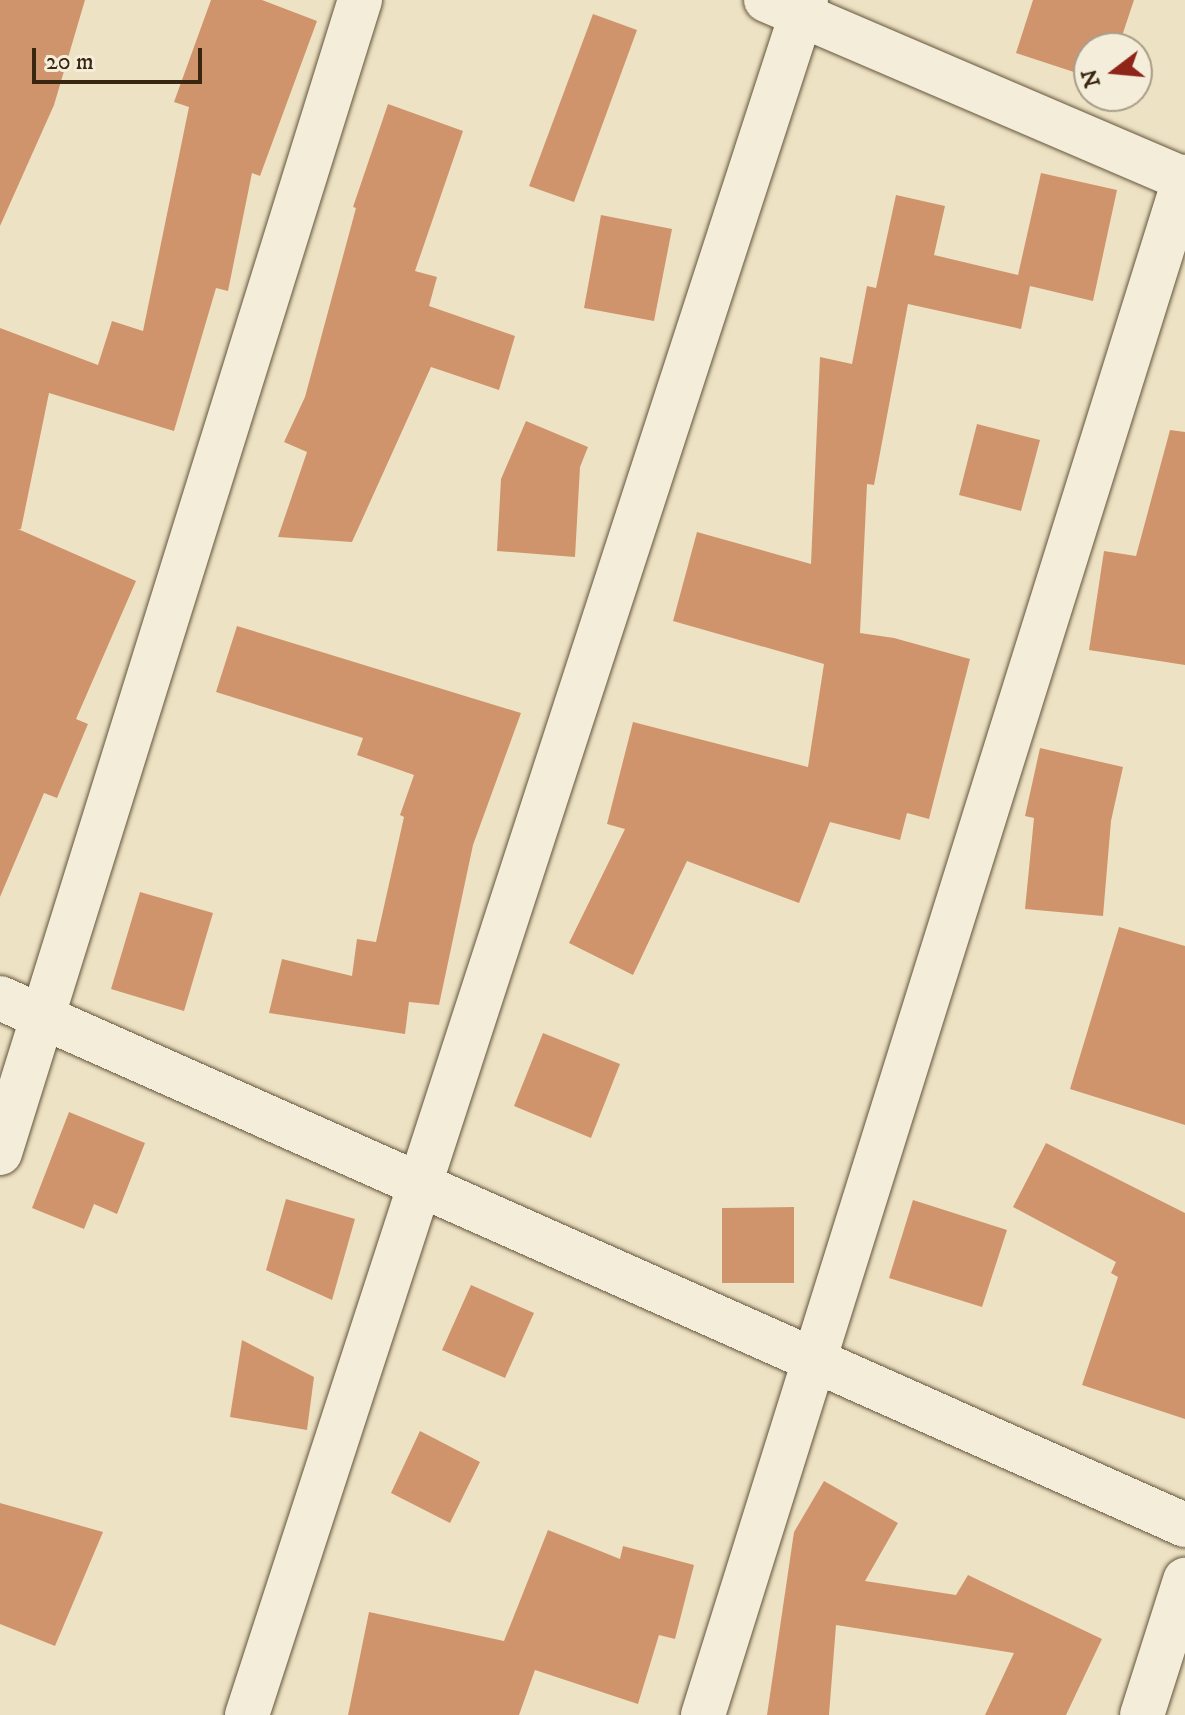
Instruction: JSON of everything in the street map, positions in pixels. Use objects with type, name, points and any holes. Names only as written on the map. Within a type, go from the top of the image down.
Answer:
[{"type":"street","points":[[0,1153],[360,0]]},
{"type":"street","points":[[247,1715],[421,1185],[791,5],[1185,179],[703,1715]]},
{"type":"street","points":[[0,998],[1185,1525]]},
{"type":"street","points":[[1142,1715],[1185,1580]]},
{"type":"building","points":[[0,0],[85,0],[54,105],[0,226]]},
{"type":"building","points":[[211,0],[262,0],[317,21],[260,176],[252,173],[228,291],[216,288],[174,431],[49,393],[21,529],[18,529],[136,581],[76,719],[88,724],[57,798],[44,793],[0,897],[0,328],[98,365],[112,321],[143,331],[189,107],[174,102]]},
{"type":"building","points":[[1033,0],[1134,0],[1123,32],[1073,32],[1073,72],[1016,53]]},
{"type":"building","points":[[593,14],[637,30],[574,202],[529,186]]},
{"type":"building","points":[[388,104],[463,131],[415,271],[437,277],[429,306],[515,336],[499,390],[431,367],[352,542],[278,537],[307,452],[284,442],[305,397],[356,208],[353,207]]},
{"type":"building","points":[[1041,173],[1117,190],[1093,301],[1030,286],[1021,329],[908,304],[874,485],[867,484],[860,633],[894,638],[970,659],[929,819],[907,813],[900,840],[830,822],[799,903],[687,861],[633,975],[569,943],[625,829],[607,824],[633,722],[808,767],[824,664],[673,621],[697,532],[811,564],[820,357],[852,364],[867,286],[876,288],[896,195],[945,206],[934,255],[1018,275]]},
{"type":"building","points":[[601,215],[672,229],[654,321],[584,308]]},
{"type":"building","points":[[526,421],[588,447],[580,467],[575,557],[497,551],[501,479]]},
{"type":"building","points":[[977,424],[1040,440],[1021,511],[959,495]]},
{"type":"building","points":[[1170,430],[1185,432],[1185,665],[1089,650],[1104,551],[1136,556]]},
{"type":"building","points":[[237,626],[521,713],[473,845],[439,1005],[409,1002],[405,1034],[269,1013],[282,959],[352,976],[357,939],[376,942],[404,817],[400,815],[414,775],[357,755],[363,738],[216,692]]},
{"type":"building","points":[[1040,748],[1123,767],[1111,821],[1103,916],[1025,909],[1034,818],[1025,816]]},
{"type":"building","points":[[140,892],[213,913],[184,1011],[111,989]]},
{"type":"building","points":[[1119,927],[1185,946],[1185,1125],[1070,1089]]},
{"type":"building","points":[[543,1033],[620,1064],[591,1138],[514,1106]]},
{"type":"building","points":[[69,1112],[145,1143],[117,1214],[94,1204],[84,1229],[32,1208]]},
{"type":"building","points":[[1046,1143],[1185,1213],[1185,1419],[1082,1385],[1118,1277],[1111,1273],[1116,1262],[1013,1207]]},
{"type":"building","points":[[286,1199],[355,1219],[332,1300],[266,1270]]},
{"type":"building","points":[[913,1200],[1007,1230],[982,1307],[889,1278]]},
{"type":"building","points":[[794,1207],[794,1283],[722,1283],[722,1208]]},
{"type":"building","points":[[471,1285],[534,1313],[505,1378],[442,1350]]},
{"type":"building","points":[[242,1340],[314,1377],[307,1430],[230,1417]]},
{"type":"building","points":[[420,1431],[480,1462],[450,1523],[391,1493]]},
{"type":"building","points":[[824,1481],[898,1523],[865,1581],[956,1595],[968,1575],[1102,1639],[1066,1715],[985,1715],[1014,1653],[836,1625],[829,1715],[767,1715],[794,1532]]},
{"type":"building","points":[[0,1503],[103,1532],[55,1646],[0,1624]]},
{"type":"building","points":[[548,1530],[620,1559],[623,1546],[694,1565],[675,1639],[659,1635],[638,1704],[535,1670],[519,1715],[348,1715],[369,1612],[504,1641]]}]
